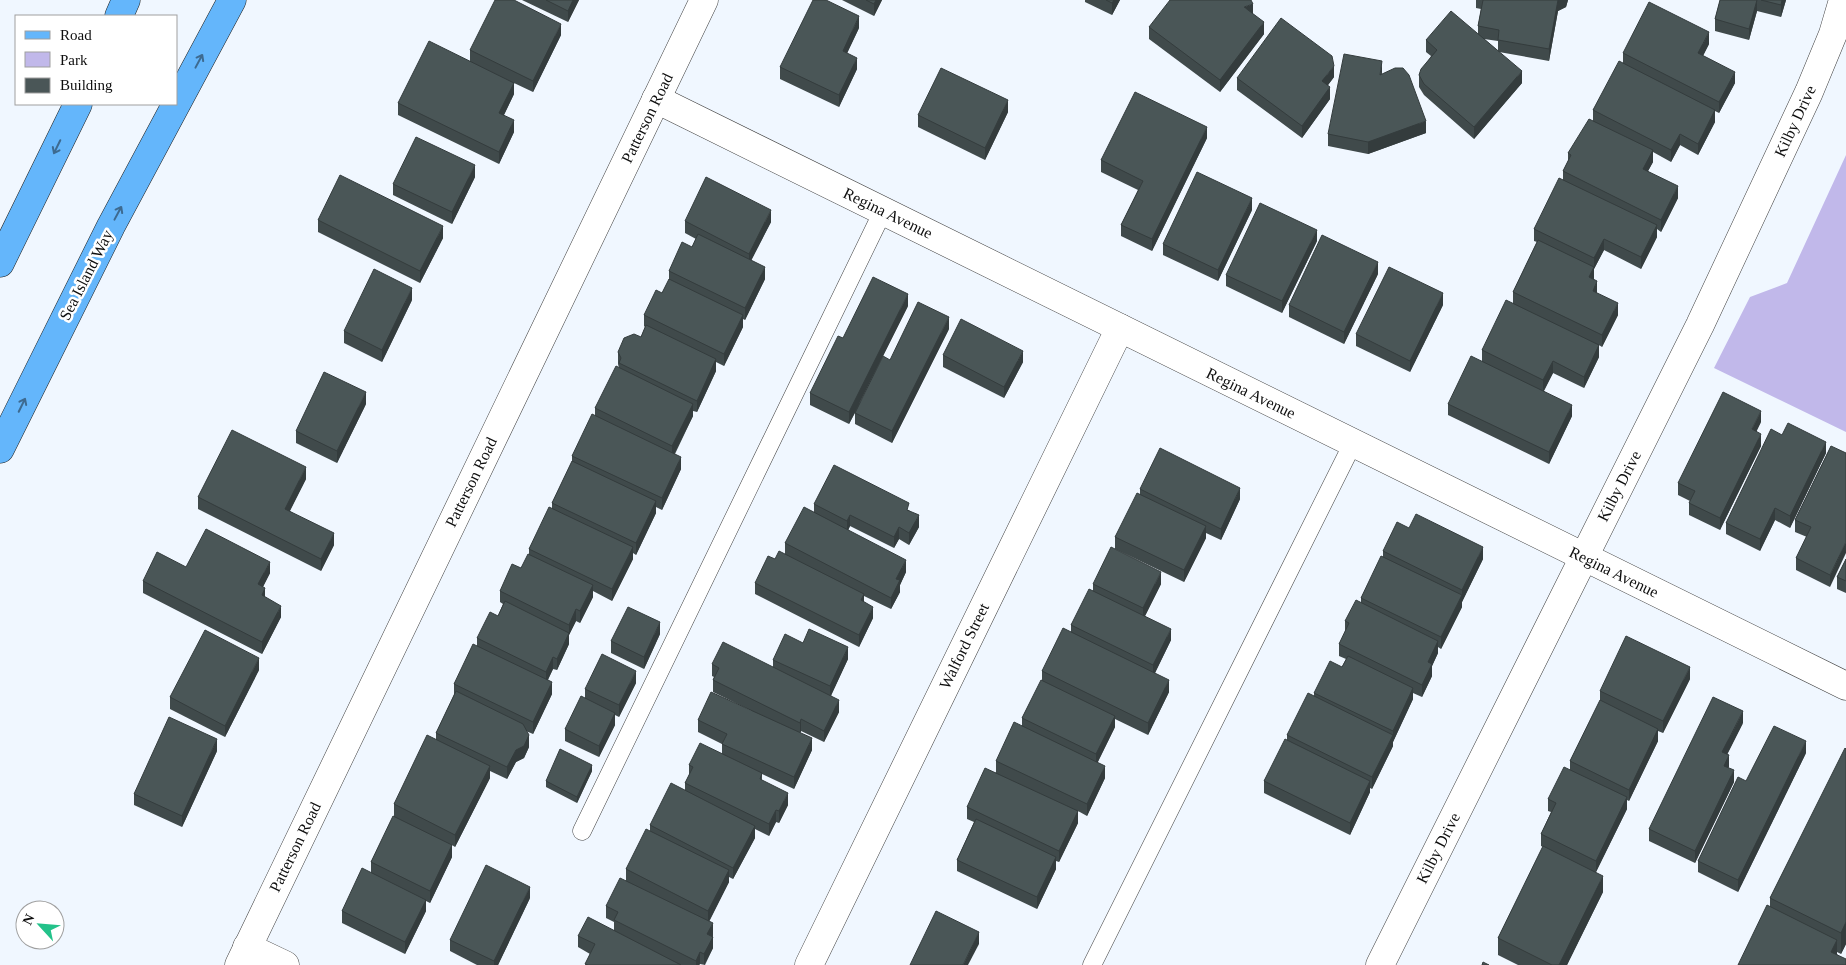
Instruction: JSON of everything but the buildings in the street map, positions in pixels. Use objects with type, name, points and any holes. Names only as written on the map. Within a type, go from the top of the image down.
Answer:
[{"type":"main road","points":[[119,15],[126,0]]},
{"type":"main road","name":"Sea Island Way","points":[[178,101],[232,0]]},
{"type":"main road","points":[[0,263],[78,105]]},
{"type":"main road","name":"Sea Island Way","points":[[0,449],[111,226],[176,105]]},
{"type":"street","name":"Patterson Road","points":[[243,956],[704,0]]},
{"type":"street","name":"Kilby Drive","points":[[1380,965],[1700,325],[1809,92],[1833,34],[1843,0]]},
{"type":"street","name":"Regina Avenue","points":[[656,99],[1846,686]]},
{"type":"street","name":"Walford Street","points":[[809,965],[1120,328]]},
{"type":"street","points":[[243,956],[285,965]]},
{"type":"lane","points":[[582,831],[883,211]]},
{"type":"lane","points":[[1092,965],[1353,443]]},
{"type":"green space","points":[[1846,155],[1846,432],[1714,368],[1750,297],[1787,283]]}]
